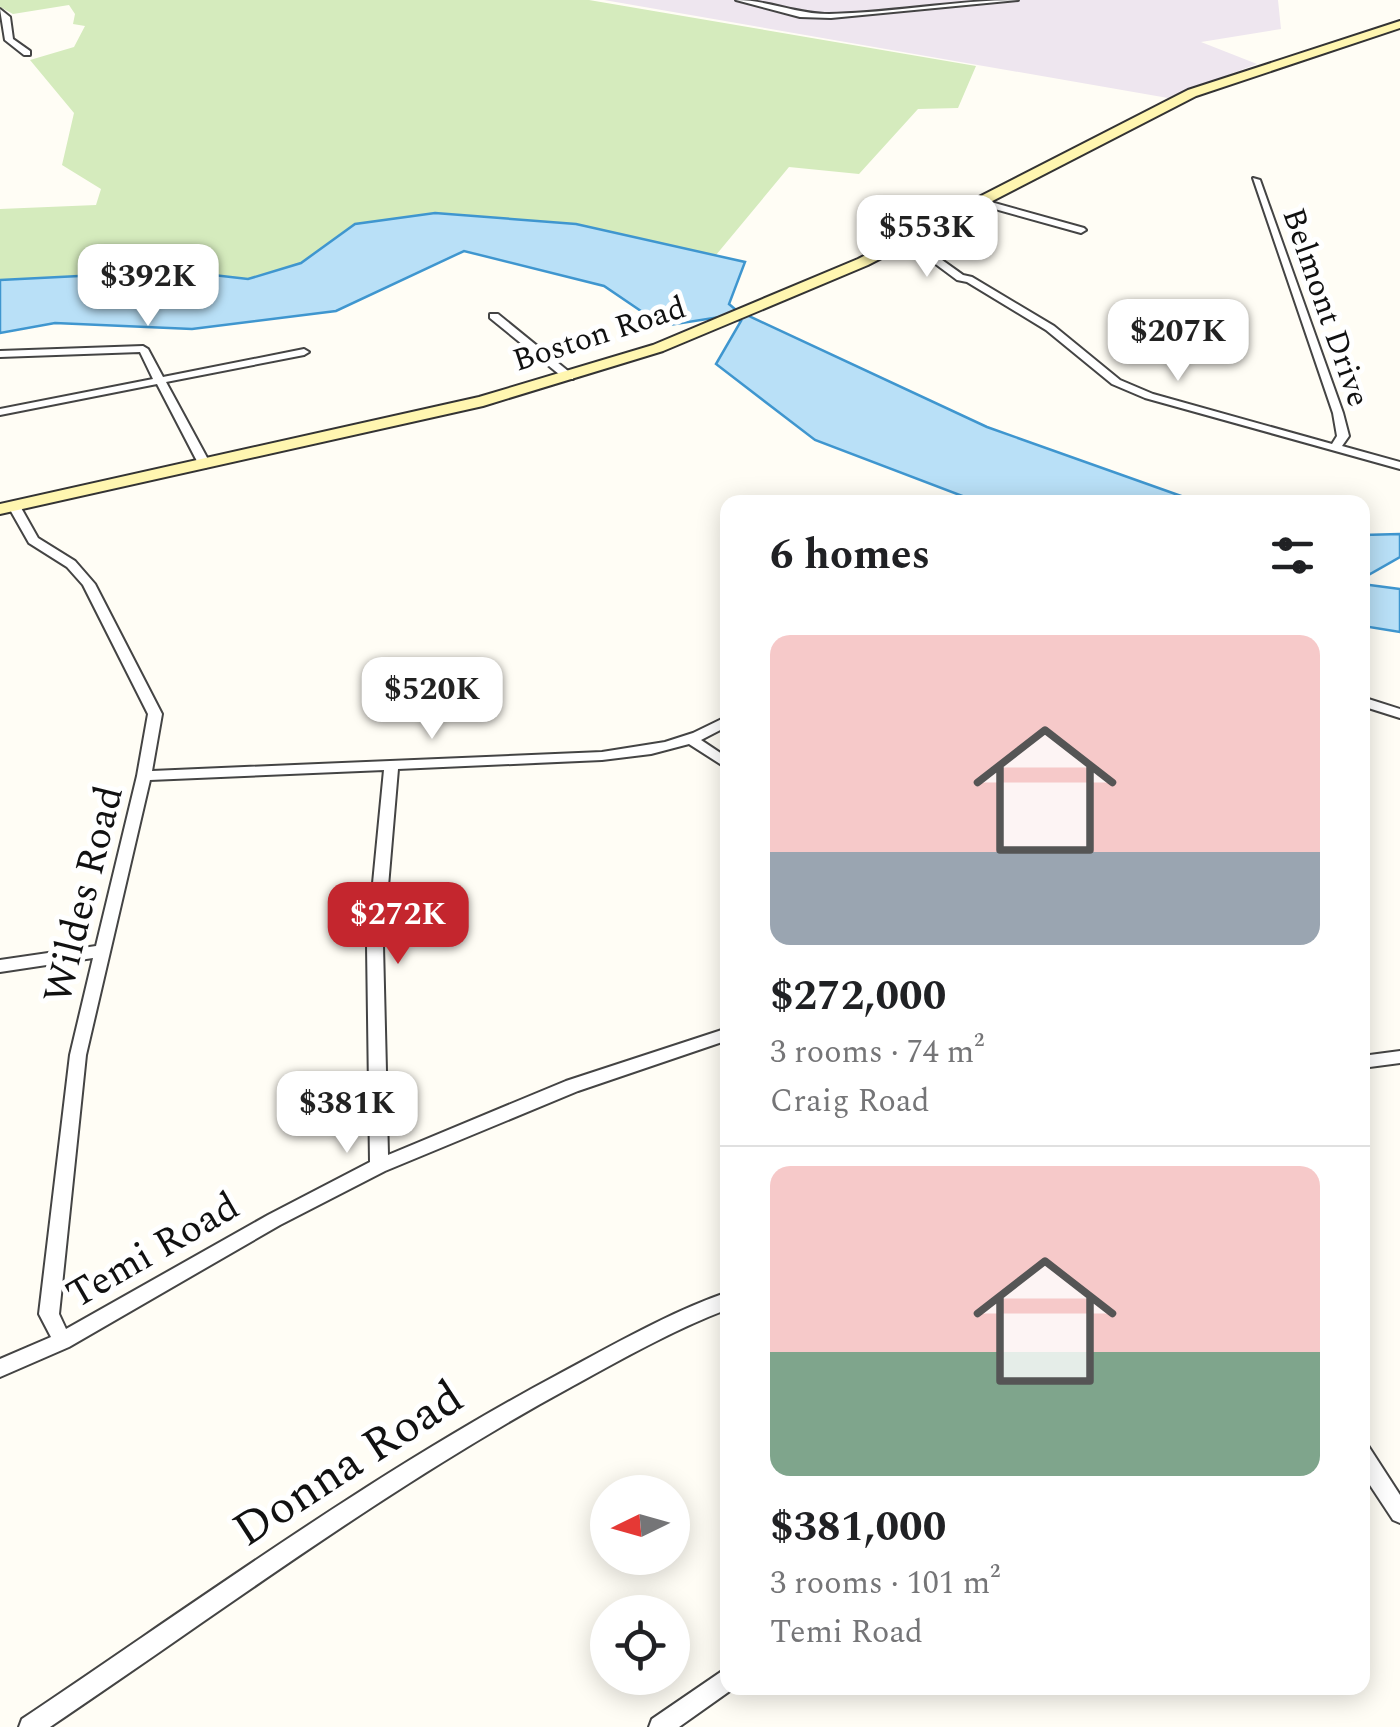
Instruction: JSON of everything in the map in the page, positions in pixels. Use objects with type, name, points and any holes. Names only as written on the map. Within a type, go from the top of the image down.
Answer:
[{"type":"main road","name":"Boston Road","points":[[7,507],[483,401],[569,377],[738,317],[906,240],[1178,100],[1400,24]]},
{"type":"street","points":[[740,0],[800,14],[831,16],[1014,0]]},
{"type":"street","points":[[0,11],[7,20],[4,40],[26,54]]},
{"type":"street","name":"Belmont Drive","points":[[1256,180],[1338,413],[1343,436],[1334,449]]},
{"type":"street","points":[[980,202],[1081,230]]},
{"type":"street","points":[[906,240],[960,278],[970,279],[1050,328],[1116,382],[1196,411],[1400,466]]},
{"type":"street","points":[[494,316],[569,377]]},
{"type":"street","points":[[0,354],[143,348],[205,465]]},
{"type":"street","points":[[0,412],[304,352]]},
{"type":"street","name":"Wildes Road","points":[[7,507],[32,540],[71,564],[90,584],[144,687],[155,724],[78,1055],[48,1314],[62,1341]]},
{"type":"street","points":[[1370,704],[1400,714]]},
{"type":"street","points":[[144,776],[602,756],[654,751],[720,724]]},
{"type":"street","points":[[691,739],[720,759]]},
{"type":"street","points":[[379,1166],[375,946],[391,766]]},
{"type":"street","points":[[0,966],[100,952]]},
{"type":"street","name":"Temi Road","points":[[0,1368],[62,1341],[274,1220],[379,1166],[572,1086],[720,1037]]},
{"type":"street","points":[[1370,1061],[1400,1056]]},
{"type":"street","name":"Donna Road","points":[[30,1727],[398,1475],[500,1413],[693,1313],[720,1303]]},
{"type":"street","points":[[1370,1466],[1400,1512]]},
{"type":"street","points":[[660,1727],[720,1684]]},
{"type":"shaded area","points":[[604,0],[1278,0],[1281,29],[1201,42],[1257,64],[1168,98]]},
{"type":"green space","points":[[0,0],[589,0],[976,66],[958,108],[918,109],[859,174],[789,167],[716,255],[576,224],[355,224],[301,264],[248,279],[178,271],[0,280],[0,209],[96,205],[101,189],[62,165],[74,113],[30,60],[74,47],[85,26],[73,24],[75,14],[69,5],[13,14],[0,7]]},
{"type":"water","points":[[435,213],[576,224],[745,262],[729,304],[736,310],[987,427],[1178,495],[960,495],[815,440],[716,364],[741,321],[726,316],[663,326],[604,286],[464,251],[336,311],[192,329],[55,323],[0,333],[0,280],[178,271],[248,279],[301,263],[355,224]]},
{"type":"water","points":[[1400,534],[1400,557],[1370,574],[1370,535]]},
{"type":"water","points":[[1370,585],[1400,589],[1400,632],[1370,627]]}]
